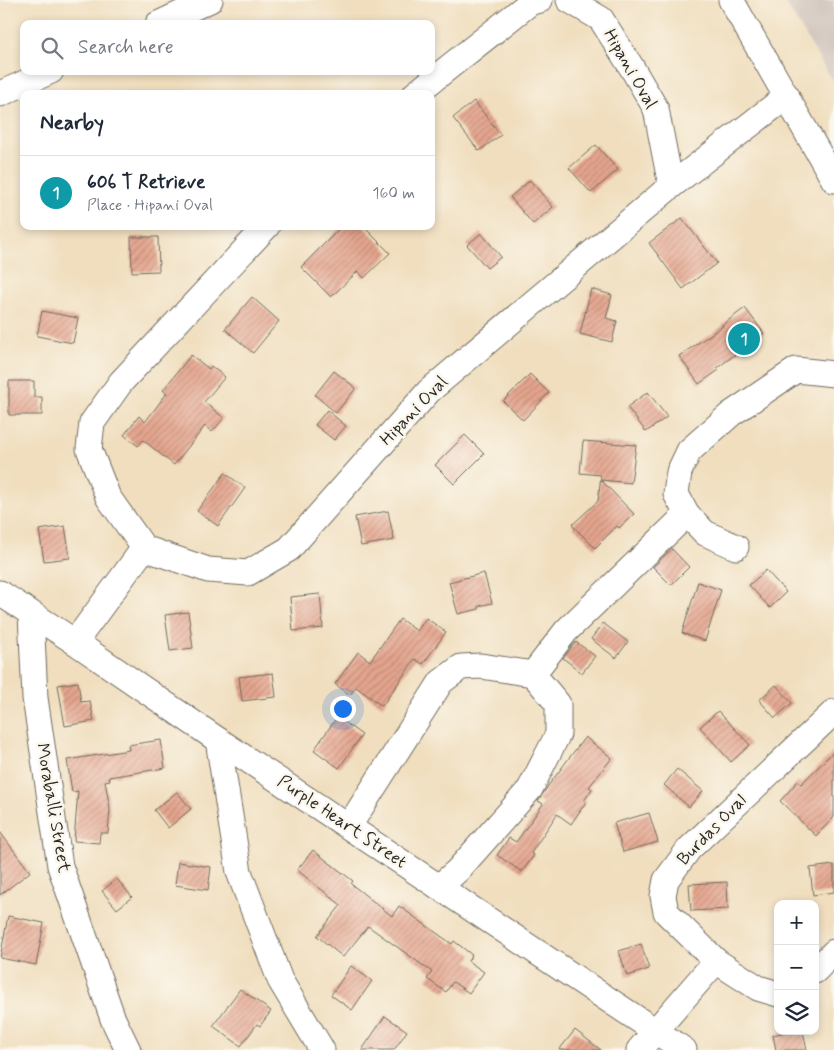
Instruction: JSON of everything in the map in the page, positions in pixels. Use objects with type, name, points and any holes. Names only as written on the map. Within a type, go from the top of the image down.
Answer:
[{"type":"street","points":[[167,20],[210,0]]},
{"type":"street","points":[[420,90],[531,2],[540,0]]},
{"type":"street","name":"Hipani Oval","points":[[569,0],[601,19],[656,108],[671,186]]},
{"type":"street","points":[[731,0],[834,180]]},
{"type":"street","points":[[0,94],[42,75]]},
{"type":"street","name":"Hipani Oval","points":[[144,548],[208,570],[248,573],[289,549],[429,391],[671,186],[787,96]]},
{"type":"street","points":[[75,642],[144,548],[108,497],[89,449],[92,424],[121,382],[263,230]]},
{"type":"street","points":[[736,547],[705,532],[687,514],[676,494],[680,472],[689,451],[731,414],[796,370],[834,374]]},
{"type":"street","points":[[533,674],[566,631],[687,514]]},
{"type":"street","name":"Purple Heart Street","points":[[0,593],[684,1050]]},
{"type":"street","name":"Moraballi Street","points":[[31,614],[35,698],[60,866],[113,1019],[128,1050]]},
{"type":"street","points":[[349,826],[441,682],[461,667],[481,666],[533,674],[558,704],[558,734],[530,790],[458,870],[440,887]]},
{"type":"street","name":"Burdas Oval","points":[[774,993],[758,988],[716,961],[666,912],[663,896],[666,880],[689,849],[834,712]]},
{"type":"street","points":[[218,740],[239,872],[280,980],[322,1050]]},
{"type":"street","points":[[819,968],[834,952]]},
{"type":"street","points":[[639,1050],[716,961]]},
{"type":"shaded area","points":[[784,0],[834,0],[834,83]]},
{"type":"building","points":[[474,101],[501,135],[479,151],[453,118]]},
{"type":"building","points":[[596,145],[618,170],[591,193],[569,168]]},
{"type":"building","points":[[530,180],[553,207],[533,224],[510,197]]},
{"type":"building","points":[[682,218],[717,263],[683,289],[649,243]]},
{"type":"building","points":[[338,230],[367,230],[390,253],[364,278],[358,271],[331,297],[301,267]]},
{"type":"building","points":[[481,233],[501,257],[487,268],[467,245]]},
{"type":"building","points":[[131,237],[158,237],[159,271],[132,272]]},
{"type":"building","points":[[591,289],[612,295],[606,318],[617,321],[612,342],[580,334]]},
{"type":"building","points":[[252,297],[279,321],[253,353],[225,329]]},
{"type":"building","points":[[745,308],[764,333],[699,384],[679,356],[723,326]]},
{"type":"building","points":[[42,311],[78,318],[73,343],[37,336]]},
{"type":"building","points":[[191,355],[209,369],[211,366],[225,377],[204,402],[224,418],[212,432],[205,426],[174,465],[143,440],[138,446],[124,435],[139,416],[145,422],[167,393],[163,390]]},
{"type":"building","points":[[334,371],[356,388],[336,413],[315,395]]},
{"type":"building","points":[[530,374],[549,393],[523,420],[503,401]]},
{"type":"building","points":[[9,381],[34,381],[34,397],[42,397],[42,415],[9,415]]},
{"type":"building","points":[[648,392],[667,417],[646,432],[627,407]]},
{"type":"building","points":[[327,410],[346,426],[334,440],[315,425]]},
{"type":"building","points":[[465,435],[484,454],[454,484],[435,465]]},
{"type":"building","points":[[583,441],[636,445],[631,483],[601,480],[634,514],[619,528],[617,526],[595,548],[572,525],[598,501],[601,475],[580,473]]},
{"type":"building","points":[[225,473],[245,488],[218,526],[197,511]]},
{"type":"building","points":[[388,511],[394,540],[361,546],[355,517]]},
{"type":"building","points":[[65,526],[70,558],[44,561],[39,530]]},
{"type":"building","points":[[672,549],[689,567],[671,585],[653,567]]},
{"type":"building","points":[[766,570],[786,592],[770,608],[749,585]]},
{"type":"building","points":[[484,573],[492,603],[479,606],[479,609],[458,614],[449,582]]},
{"type":"building","points":[[698,582],[721,590],[705,641],[682,633]]},
{"type":"building","points":[[320,594],[323,628],[293,631],[290,597]]},
{"type":"building","points":[[188,612],[193,648],[170,651],[165,615]]},
{"type":"building","points":[[426,618],[446,632],[423,664],[415,659],[382,706],[356,687],[350,695],[335,684],[358,652],[370,661],[400,619],[417,631]]},
{"type":"building","points":[[603,623],[628,642],[616,658],[591,639]]},
{"type":"building","points":[[576,642],[595,656],[582,673],[563,658]]},
{"type":"building","points":[[273,673],[276,697],[242,701],[239,677]]},
{"type":"building","points":[[78,682],[81,702],[90,701],[94,721],[65,726],[58,685]]},
{"type":"building","points":[[776,685],[792,703],[775,718],[759,700]]},
{"type":"building","points":[[718,711],[750,745],[731,762],[700,727]]},
{"type":"building","points":[[337,717],[362,735],[339,768],[314,750]]},
{"type":"building","points":[[585,737],[612,758],[589,787],[592,789],[584,801],[586,802],[571,824],[557,814],[531,853],[534,855],[522,872],[497,855],[509,838],[516,842],[543,804],[538,801]]},
{"type":"building","points":[[161,740],[165,768],[109,777],[110,780],[105,781],[110,809],[108,833],[100,833],[99,843],[74,841],[78,791],[72,792],[67,760],[129,750],[128,745]]},
{"type":"building","points":[[834,751],[834,817],[816,836],[780,801],[798,781],[801,784]]},
{"type":"building","points":[[677,769],[703,791],[689,807],[664,785]]},
{"type":"building","points":[[177,792],[191,809],[168,828],[154,810]]},
{"type":"building","points":[[649,813],[658,842],[623,852],[614,823]]},
{"type":"building","points":[[0,832],[30,872],[0,895]]},
{"type":"building","points":[[313,850],[353,881],[351,884],[392,916],[399,906],[452,944],[454,941],[472,955],[468,961],[484,972],[469,993],[453,982],[446,992],[427,979],[432,972],[368,926],[343,957],[317,936],[341,905],[297,870]]},
{"type":"building","points":[[178,862],[211,867],[208,890],[175,885]]},
{"type":"building","points":[[834,865],[834,892],[813,895],[810,868]]},
{"type":"building","points":[[117,879],[132,897],[117,909],[102,891]]},
{"type":"building","points":[[727,882],[728,909],[691,911],[689,884]]},
{"type":"building","points":[[8,916],[44,923],[36,965],[0,958]]},
{"type":"building","points":[[641,944],[649,969],[627,976],[619,951]]},
{"type":"building","points":[[351,966],[372,981],[352,1010],[331,995]]},
{"type":"building","points":[[240,989],[271,1011],[260,1026],[257,1024],[241,1046],[213,1026]]},
{"type":"building","points":[[385,1016],[407,1031],[394,1050],[362,1050]]},
{"type":"building","points":[[575,1030],[601,1050],[559,1050]]},
{"type":"building","points":[[773,1035],[804,1035],[807,1050],[776,1050]]},
{"type":"place","name":"606 T Retrieve","points":[[744,339]]}]
